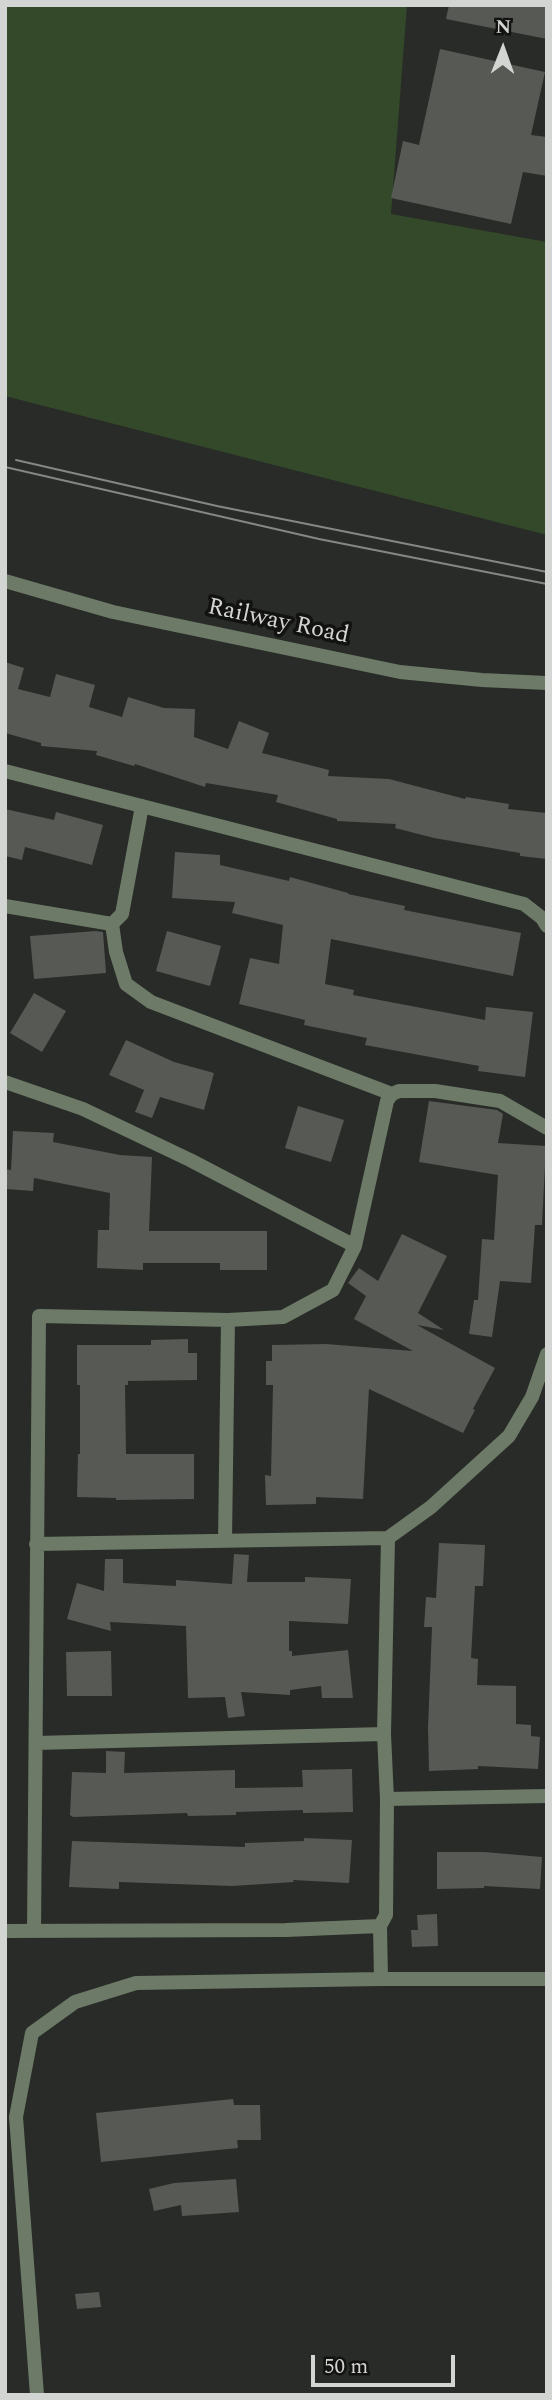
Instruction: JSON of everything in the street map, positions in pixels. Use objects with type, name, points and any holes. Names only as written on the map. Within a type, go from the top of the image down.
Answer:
[{"type":"street","name":"Railway Road","points":[[5,581],[113,611],[400,672],[547,683]]},
{"type":"street","points":[[5,772],[524,904],[542,918],[547,926]]},
{"type":"street","points":[[112,924],[122,914],[142,806]]},
{"type":"street","points":[[5,906],[112,924]]},
{"type":"street","points":[[112,924],[125,984],[152,1002],[392,1094]]},
{"type":"street","points":[[5,1082],[83,1109],[190,1160],[355,1246]]},
{"type":"street","points":[[34,1931],[39,1316],[228,1320],[282,1317],[333,1290],[355,1246],[387,1101],[392,1094],[399,1091],[435,1091],[500,1101],[547,1128]]},
{"type":"street","points":[[225,1541],[228,1320]]},
{"type":"street","points":[[36,1544],[388,1538],[431,1507],[509,1436],[532,1398],[547,1354]]},
{"type":"street","points":[[381,1979],[380,1926],[386,1915],[387,1799],[384,1734],[388,1538]]},
{"type":"street","points":[[36,1743],[384,1734]]},
{"type":"street","points":[[387,1799],[547,1796]]},
{"type":"street","points":[[5,1931],[286,1930],[380,1926]]},
{"type":"street","points":[[37,2395],[16,2117],[32,2033],[75,2002],[136,1983],[547,1979]]},
{"type":"green space","points":[[5,5],[407,5],[391,214],[547,242],[547,535],[5,396]]},
{"type":"building","points":[[449,5],[547,5],[547,39],[446,19]]},
{"type":"building","points":[[440,49],[545,72],[531,135],[547,137],[547,176],[523,172],[511,224],[391,198],[403,141],[419,145]]},
{"type":"building","points":[[5,662],[24,668],[18,689],[50,697],[56,674],[95,685],[89,707],[122,717],[128,697],[164,708],[195,709],[194,737],[228,749],[239,721],[269,733],[262,753],[329,770],[328,776],[389,779],[465,799],[466,797],[509,804],[508,809],[547,813],[547,859],[434,838],[395,828],[396,824],[337,821],[276,802],[278,795],[206,783],[205,787],[135,764],[134,766],[96,755],[97,751],[41,746],[41,743],[5,733]]},
{"type":"building","points":[[5,809],[54,820],[56,812],[103,825],[92,865],[25,847],[22,860],[5,856]]},
{"type":"building","points":[[175,852],[220,855],[220,865],[289,881],[290,877],[348,894],[405,906],[404,910],[521,933],[513,976],[331,939],[325,984],[354,990],[353,995],[485,1020],[486,1007],[533,1012],[525,1077],[478,1071],[479,1066],[365,1045],[367,1038],[304,1025],[305,1020],[239,1004],[250,958],[279,964],[283,925],[232,913],[235,902],[172,898]]},
{"type":"building","points":[[167,931],[221,946],[210,986],[156,971]]},
{"type":"building","points":[[103,932],[106,973],[34,979],[30,936]]},
{"type":"building","points":[[34,993],[66,1011],[42,1052],[10,1033]]},
{"type":"building","points":[[126,1040],[174,1062],[214,1073],[204,1110],[160,1097],[152,1118],[135,1112],[144,1090],[109,1075]]},
{"type":"building","points":[[429,1101],[497,1110],[503,1114],[498,1143],[546,1146],[542,1225],[535,1225],[531,1283],[500,1281],[492,1337],[469,1334],[474,1300],[478,1300],[482,1239],[494,1240],[498,1175],[419,1162]]},
{"type":"building","points":[[298,1106],[344,1120],[331,1162],[285,1148]]},
{"type":"building","points":[[13,1131],[54,1133],[53,1142],[120,1155],[152,1157],[149,1231],[267,1231],[267,1270],[220,1270],[220,1263],[143,1263],[143,1270],[97,1268],[98,1230],[109,1230],[110,1193],[34,1178],[33,1191],[5,1189],[5,1169],[11,1170]]},
{"type":"building","points":[[402,1234],[447,1256],[418,1313],[444,1330],[417,1325],[495,1368],[473,1409],[475,1410],[463,1433],[369,1389],[363,1499],[316,1497],[316,1504],[266,1505],[265,1475],[271,1476],[273,1385],[266,1385],[266,1361],[272,1361],[272,1345],[326,1344],[413,1351],[354,1319],[366,1296],[348,1283],[359,1268],[378,1281]]},
{"type":"building","points":[[188,1339],[188,1353],[197,1353],[197,1380],[128,1381],[128,1385],[125,1385],[126,1454],[194,1454],[194,1499],[116,1500],[77,1497],[80,1385],[77,1385],[77,1345],[151,1345],[151,1340]]},
{"type":"building","points":[[439,1543],[485,1545],[483,1586],[475,1586],[471,1658],[478,1659],[477,1685],[516,1686],[516,1724],[531,1725],[531,1736],[540,1737],[538,1769],[478,1766],[478,1769],[429,1771],[432,1627],[424,1627],[426,1597],[436,1598]]},
{"type":"building","points":[[234,1554],[249,1555],[247,1582],[305,1582],[305,1577],[351,1579],[348,1624],[289,1621],[289,1651],[292,1651],[292,1656],[348,1650],[353,1698],[322,1698],[321,1686],[290,1690],[290,1695],[241,1692],[245,1716],[228,1718],[225,1697],[188,1698],[186,1626],[110,1622],[111,1631],[67,1619],[77,1583],[104,1591],[105,1559],[123,1559],[123,1583],[176,1586],[176,1580],[232,1584]]},
{"type":"building","points":[[111,1651],[112,1696],[67,1696],[66,1652]]},
{"type":"building","points":[[106,1751],[125,1752],[124,1773],[235,1770],[235,1788],[303,1787],[302,1770],[352,1769],[353,1812],[303,1813],[303,1810],[236,1812],[236,1815],[188,1816],[187,1813],[73,1817],[70,1815],[72,1772],[106,1773]]},
{"type":"building","points":[[304,1838],[352,1840],[349,1883],[293,1880],[294,1882],[232,1886],[119,1882],[119,1889],[69,1887],[72,1841],[245,1847],[245,1843],[304,1841]]},
{"type":"building","points":[[437,1852],[484,1852],[542,1857],[540,1889],[484,1886],[437,1889]]},
{"type":"building","points":[[437,1914],[438,1946],[412,1947],[411,1930],[418,1930],[417,1915]]},
{"type":"building","points":[[233,2099],[234,2105],[260,2105],[261,2140],[237,2140],[238,2148],[101,2162],[96,2113]]},
{"type":"building","points":[[236,2179],[239,2212],[182,2216],[181,2205],[154,2211],[149,2189],[174,2183]]},
{"type":"building","points":[[99,2292],[101,2307],[77,2309],[75,2294]]},
{"type":"tram line","points":[[16,460],[217,506],[547,572]]},
{"type":"tram line","points":[[5,467],[319,539],[547,584]]}]
